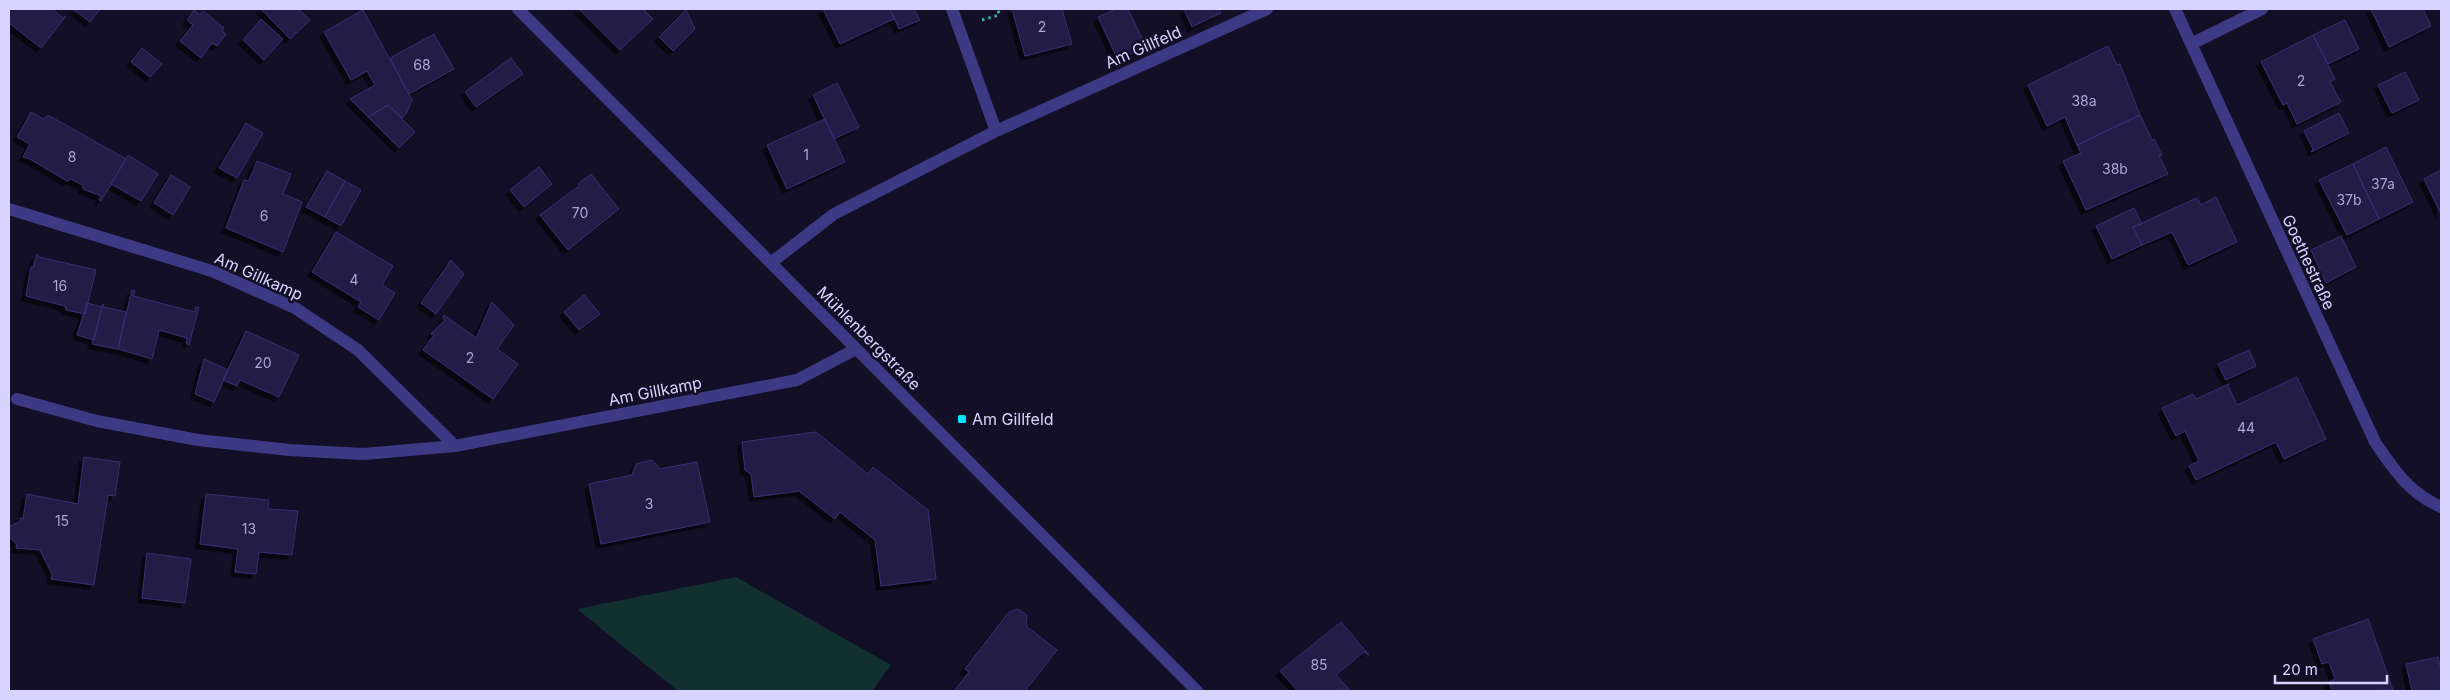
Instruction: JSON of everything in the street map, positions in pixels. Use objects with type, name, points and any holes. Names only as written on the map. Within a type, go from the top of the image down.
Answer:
[{"type":"street","name":"Mühlenbergstraße","points":[[518,9],[1197,691]]},
{"type":"street","points":[[952,9],[996,131]]},
{"type":"street","name":"Am Gillfeld","points":[[772,262],[834,214],[996,131],[1267,9]]},
{"type":"street","name":"Goethestraße","points":[[2175,9],[2375,442],[2402,480],[2430,502],[2441,507]]},
{"type":"street","points":[[2191,44],[2262,9]]},
{"type":"street","name":"Am Gillkamp","points":[[9,209],[212,271],[295,308],[358,350],[455,446]]},
{"type":"street","name":"Am Gillkamp","points":[[17,399],[97,421],[198,440],[289,450],[364,454],[455,446],[797,380],[856,349]]},
{"type":"green space","points":[[736,577],[891,665],[872,691],[678,691],[577,609]]},
{"type":"building","points":[[9,9],[52,9],[63,18],[66,16],[41,48],[9,23]]},
{"type":"building","points":[[73,9],[100,9],[90,22]]},
{"type":"building","points":[[261,9],[298,9],[310,20],[290,39]]},
{"type":"building","points":[[579,9],[643,9],[653,19],[620,50]]},
{"type":"building","points":[[823,9],[890,9],[894,19],[840,44]]},
{"type":"building","points":[[890,9],[914,9],[920,20],[899,29]]},
{"type":"building","points":[[1012,9],[1062,9],[1072,44],[1025,56]]},
{"type":"building","points":[[1116,9],[1128,9],[1146,47],[1118,60],[1098,17]]},
{"type":"building","points":[[1184,9],[1219,9],[1221,13],[1192,27]]},
{"type":"building","points":[[2371,9],[2423,9],[2431,26],[2389,47]]},
{"type":"building","points":[[194,10],[200,15],[203,11],[224,28],[222,31],[226,34],[217,46],[212,43],[201,58],[180,41],[193,25],[187,20]]},
{"type":"building","points":[[363,10],[412,100],[406,114],[402,118],[388,105],[368,117],[350,99],[375,85],[367,71],[351,80],[324,32]]},
{"type":"building","points":[[686,10],[695,29],[673,51],[659,37]]},
{"type":"building","points":[[261,19],[283,39],[264,60],[243,40]]},
{"type":"building","points":[[2345,20],[2359,49],[2328,64],[2313,35]]},
{"type":"building","points":[[434,34],[454,69],[409,94],[390,58]]},
{"type":"building","points":[[2313,35],[2335,79],[2330,82],[2341,102],[2297,124],[2287,103],[2283,105],[2261,62]]},
{"type":"building","points":[[2108,46],[2117,65],[2120,64],[2140,115],[2077,145],[2065,117],[2047,126],[2028,85]]},
{"type":"building","points":[[142,48],[162,64],[150,77],[131,62]]},
{"type":"building","points":[[511,58],[523,74],[476,107],[465,92]]},
{"type":"building","points":[[2405,72],[2419,100],[2392,113],[2378,85]]},
{"type":"building","points":[[837,83],[859,127],[834,139],[813,95]]},
{"type":"building","points":[[388,105],[415,132],[399,148],[368,117]]},
{"type":"building","points":[[31,112],[44,119],[48,115],[126,159],[101,201],[99,200],[101,196],[83,189],[83,185],[71,179],[67,181],[30,159],[23,157],[30,144],[17,137]]},
{"type":"building","points":[[2339,113],[2349,133],[2311,152],[2313,149],[2304,131]]},
{"type":"building","points":[[2140,115],[2152,140],[2154,139],[2162,155],[2159,156],[2168,174],[2086,210],[2063,161],[2081,153],[2077,145]]},
{"type":"building","points":[[825,119],[845,162],[787,189],[767,145]]},
{"type":"building","points":[[246,123],[263,133],[237,178],[219,168]]},
{"type":"building","points":[[2386,147],[2413,202],[2379,219],[2353,164]]},
{"type":"building","points":[[128,155],[158,174],[141,201],[111,184]]},
{"type":"building","points":[[257,161],[291,174],[283,194],[302,202],[283,252],[226,228],[244,180],[249,181]]},
{"type":"building","points":[[2353,164],[2379,219],[2347,235],[2319,180]]},
{"type":"building","points":[[539,167],[552,184],[524,207],[510,190]]},
{"type":"building","points":[[2441,170],[2441,214],[2424,179]]},
{"type":"building","points":[[327,171],[345,181],[325,217],[306,207]]},
{"type":"building","points":[[591,174],[619,209],[568,250],[540,215],[579,186],[578,184]]},
{"type":"building","points":[[171,175],[190,187],[173,215],[154,203]]},
{"type":"building","points":[[345,181],[361,190],[341,226],[325,217]]},
{"type":"building","points":[[2216,197],[2237,242],[2188,265],[2172,232],[2142,245],[2133,227],[2197,198],[2201,205]]},
{"type":"building","points":[[2134,208],[2142,224],[2133,227],[2142,245],[2112,259],[2096,226]]},
{"type":"building","points":[[336,232],[393,266],[382,285],[395,293],[379,320],[358,307],[361,302],[312,272]]},
{"type":"building","points":[[2341,236],[2356,267],[2326,283],[2311,250]]},
{"type":"building","points":[[37,254],[39,257],[96,270],[85,314],[66,310],[65,306],[26,296],[31,267],[33,267]]},
{"type":"building","points":[[451,260],[464,274],[436,314],[421,303]]},
{"type":"building","points":[[132,290],[135,291],[133,296],[195,312],[196,307],[199,307],[189,345],[186,343],[187,338],[159,330],[152,359],[118,349]]},
{"type":"building","points":[[584,295],[600,314],[579,330],[564,312]]},
{"type":"building","points":[[492,302],[514,325],[497,349],[518,364],[493,399],[423,350],[434,335],[431,334],[445,320],[443,318],[444,315],[476,338]]},
{"type":"building","points":[[87,303],[102,307],[94,340],[77,335]]},
{"type":"building","points":[[103,304],[104,307],[126,312],[118,349],[92,344]]},
{"type":"building","points":[[246,331],[299,355],[279,397],[240,380],[237,386],[223,380]]},
{"type":"building","points":[[2249,350],[2256,366],[2226,380],[2218,364]]},
{"type":"building","points":[[204,359],[228,370],[214,402],[195,394]]},
{"type":"building","points":[[2297,377],[2326,439],[2284,459],[2276,442],[2196,480],[2189,466],[2199,461],[2185,431],[2176,436],[2162,408],[2193,394],[2196,399],[2229,384],[2228,386],[2237,405]]},
{"type":"building","points":[[816,432],[868,474],[873,467],[928,510],[936,579],[881,586],[875,540],[840,512],[835,519],[799,491],[754,497],[751,474],[745,470],[742,442]]},
{"type":"building","points":[[84,457],[120,462],[115,496],[108,495],[94,585],[51,579],[52,574],[40,550],[16,548],[17,544],[9,537],[10,526],[20,522],[20,518],[23,519],[27,494],[78,504]]},
{"type":"building","points":[[652,460],[660,469],[697,462],[710,522],[601,544],[589,484],[632,475],[636,464]]},
{"type":"building","points":[[206,494],[269,500],[268,509],[298,511],[292,555],[259,552],[256,574],[235,572],[238,549],[200,544]]},
{"type":"building","points":[[147,553],[191,559],[185,603],[142,598]]},
{"type":"building","points":[[1018,609],[1027,615],[1026,626],[1057,650],[1025,691],[954,691],[969,672],[965,669],[1008,613]]},
{"type":"building","points":[[2368,619],[2393,690],[2332,691],[2329,682],[2335,679],[2329,662],[2322,664],[2313,639]]},
{"type":"building","points":[[1341,622],[1369,655],[1364,652],[1336,675],[1350,690],[1298,691],[1280,671]]},
{"type":"building","points":[[2438,657],[2441,670],[2441,691],[2412,691],[2406,664]]},
{"type":"place","name":"Am Gillfeld","points":[[962,419]]}]
